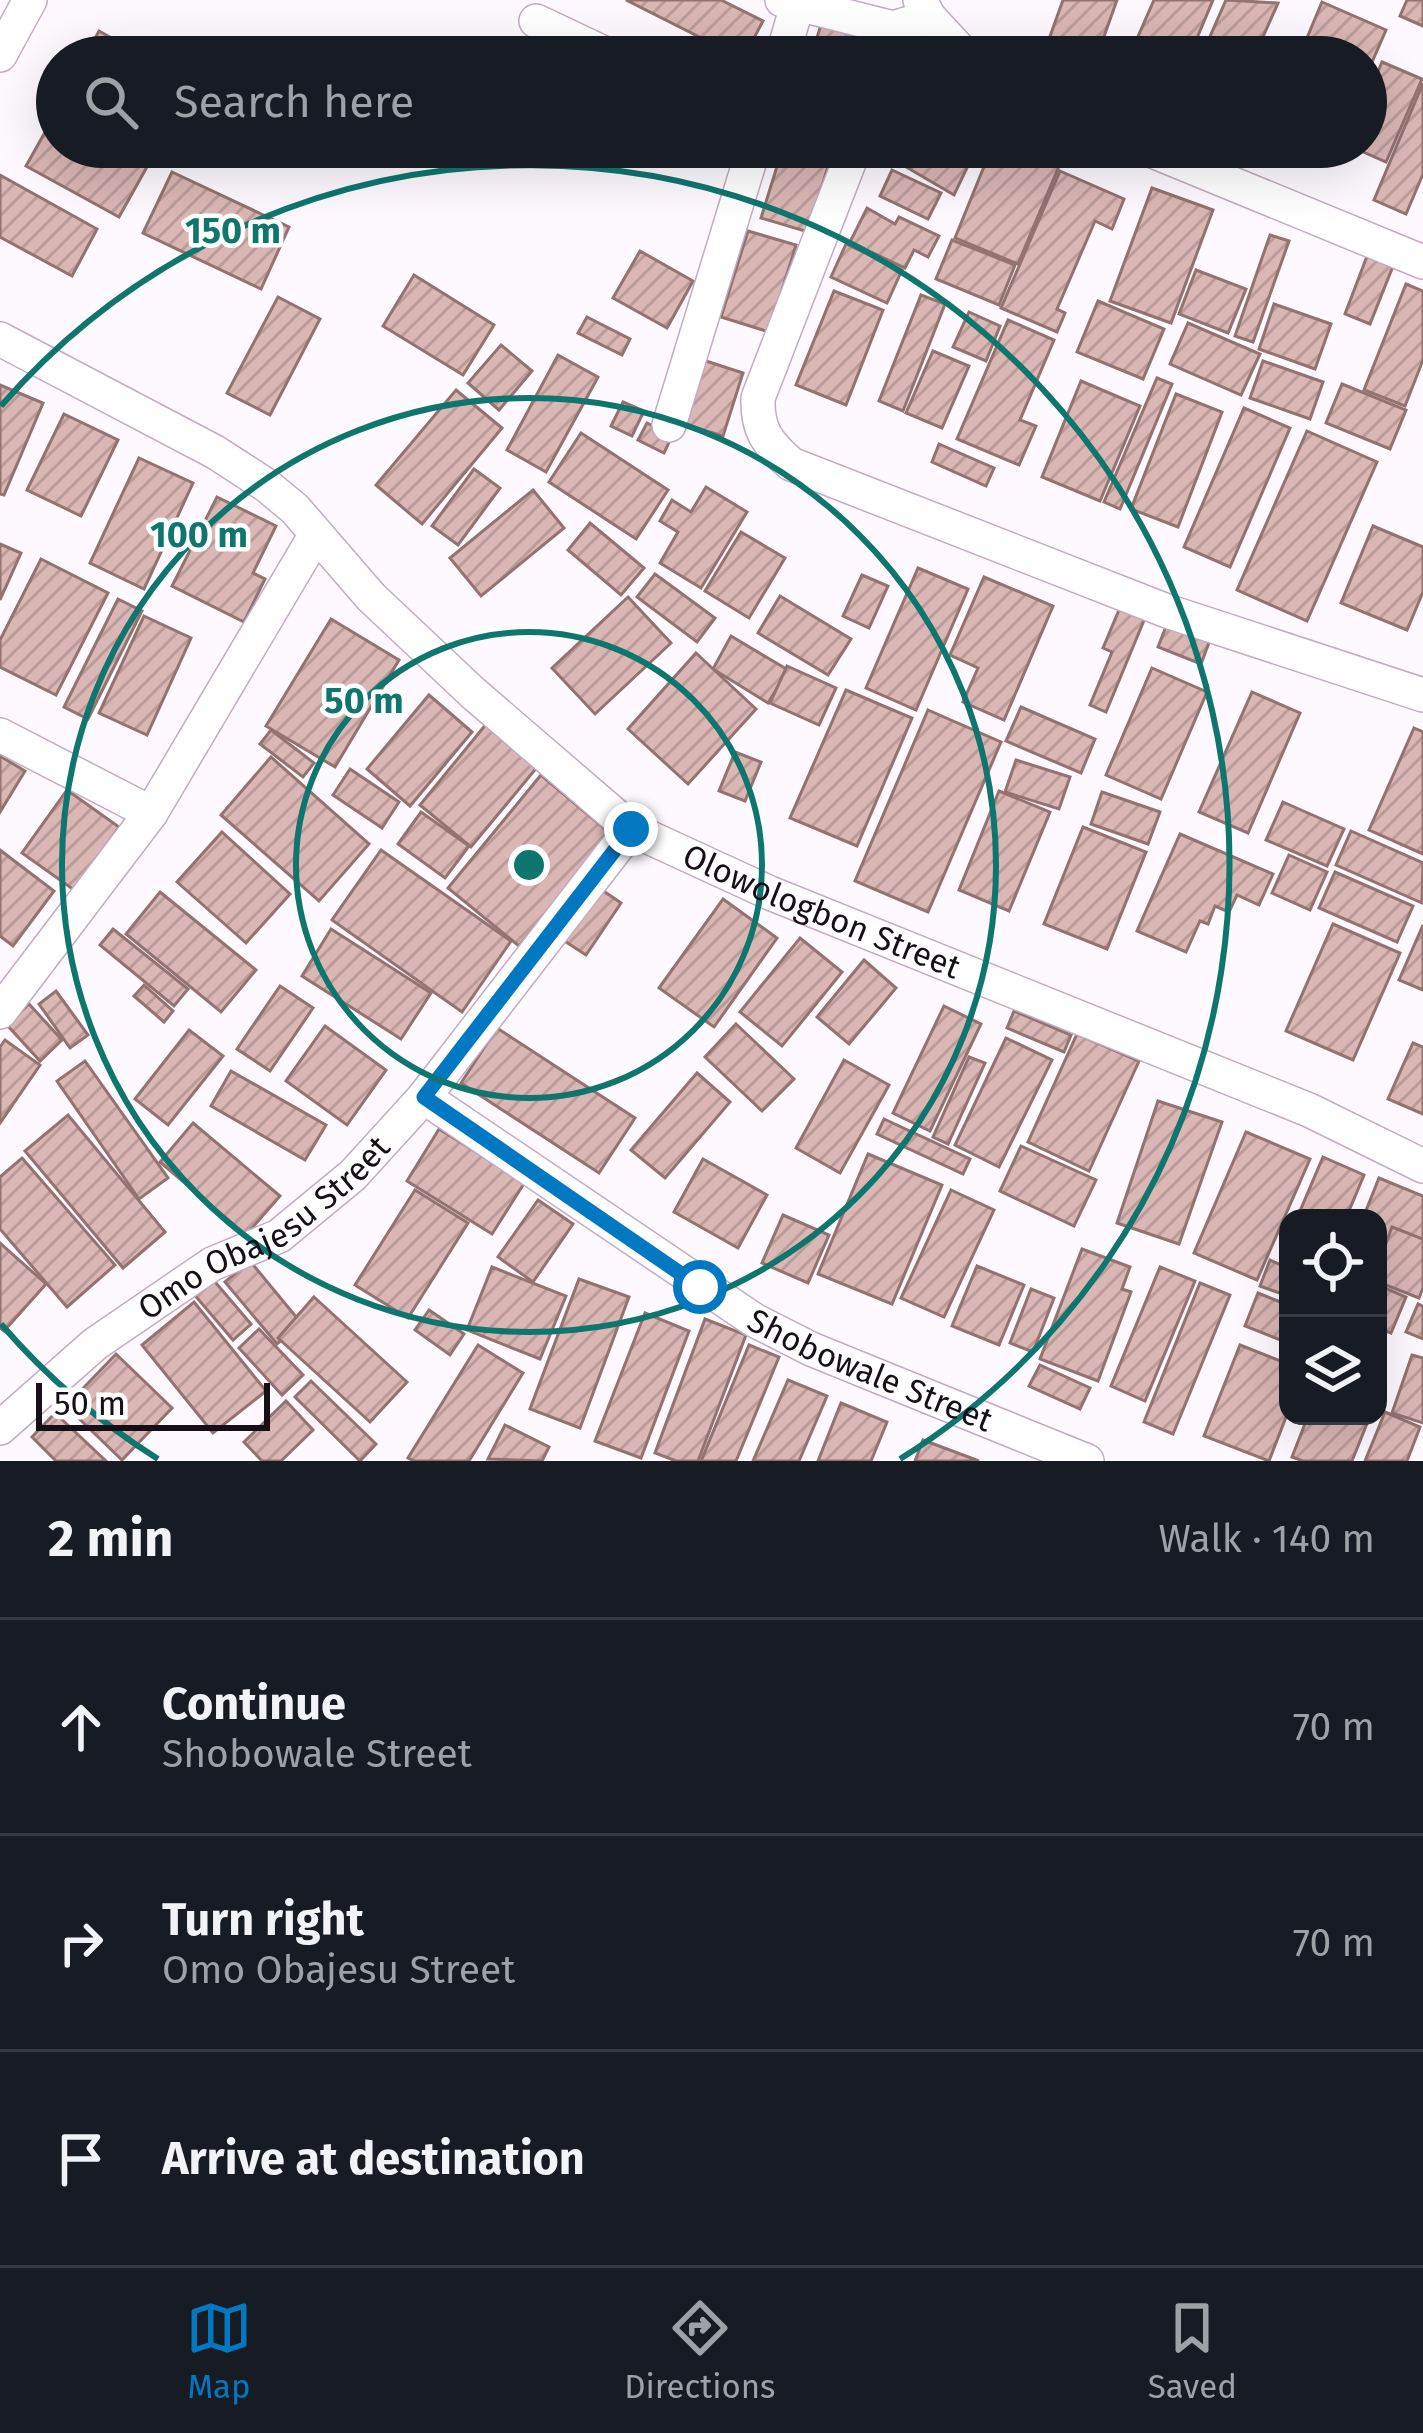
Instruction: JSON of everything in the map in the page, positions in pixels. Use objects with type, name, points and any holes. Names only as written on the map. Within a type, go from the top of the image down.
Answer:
[{"type":"street","points":[[0,55],[31,0]]},
{"type":"street","points":[[785,36],[789,3],[893,28],[924,9]]},
{"type":"street","points":[[908,36],[924,9]]},
{"type":"street","points":[[924,9],[948,36]]},
{"type":"street","points":[[536,21],[568,36]]},
{"type":"street","points":[[669,425],[748,168]]},
{"type":"street","points":[[847,168],[758,398],[757,426],[772,448],[791,464],[1167,611],[1423,695]]},
{"type":"street","points":[[1194,168],[1423,262]]},
{"type":"street","name":"Olowologbon Street","points":[[0,339],[215,452],[281,496],[371,597],[473,693],[631,829],[770,893],[1310,1110],[1423,1166]]},
{"type":"street","points":[[0,1012],[151,813],[315,536]]},
{"type":"street","points":[[0,735],[151,813]]},
{"type":"street","name":"Omo Obajesu Street","points":[[0,1428],[95,1344],[212,1264],[279,1236],[353,1175],[424,1097],[631,829]]},
{"type":"street","name":"Shobowale Street","points":[[424,1097],[754,1320],[832,1358],[1087,1461]]},
{"type":"building","points":[[626,0],[721,0],[763,21],[755,36],[697,36]]},
{"type":"building","points":[[1063,0],[1117,0],[1104,36],[1050,36]]},
{"type":"building","points":[[1154,0],[1213,0],[1198,36],[1138,36]]},
{"type":"building","points":[[1226,0],[1278,3],[1263,36],[1210,36]]},
{"type":"building","points":[[1407,0],[1423,0],[1423,26],[1400,16]]},
{"type":"building","points":[[1322,2],[1386,30],[1383,36],[1308,36]]},
{"type":"building","points":[[824,15],[870,29],[868,36],[818,36]]},
{"type":"building","points":[[1387,64],[1422,79],[1387,160]]},
{"type":"building","points":[[1423,83],[1423,174],[1406,214],[1374,200]]},
{"type":"building","points":[[36,148],[36,168],[146,168],[119,217],[26,166]]},
{"type":"building","points":[[776,168],[828,168],[808,232],[761,218]]},
{"type":"building","points":[[908,168],[967,168],[954,195]]},
{"type":"building","points":[[983,168],[1058,168],[1018,264],[955,238]]},
{"type":"building","points":[[892,170],[941,193],[928,219],[880,196]]},
{"type":"building","points":[[1060,171],[1124,199],[1112,229],[1095,221],[1057,309],[1065,313],[1057,332],[1001,308]]},
{"type":"building","points":[[172,172],[289,227],[261,289],[143,233]]},
{"type":"building","points":[[0,175],[97,229],[72,276],[0,237]]},
{"type":"building","points":[[1152,188],[1213,210],[1171,323],[1110,301]]},
{"type":"building","points":[[867,208],[895,224],[899,217],[939,236],[928,257],[914,250],[905,268],[850,242]]},
{"type":"building","points":[[748,231],[796,245],[769,332],[721,317]]},
{"type":"building","points":[[1270,235],[1289,241],[1253,342],[1235,336]]},
{"type":"building","points":[[952,240],[1015,265],[999,305],[936,279]]},
{"type":"building","points":[[846,244],[902,270],[887,303],[831,277]]},
{"type":"building","points":[[640,251],[693,281],[667,328],[613,298]]},
{"type":"building","points":[[1369,251],[1395,261],[1370,324],[1345,314]]},
{"type":"building","points":[[1196,270],[1246,289],[1228,333],[1179,314]]},
{"type":"building","points":[[414,275],[494,325],[463,375],[383,326]]},
{"type":"building","points":[[1406,284],[1423,291],[1423,360],[1405,406],[1364,390]]},
{"type":"building","points":[[834,291],[883,310],[846,405],[796,385]]},
{"type":"building","points":[[921,295],[945,304],[903,411],[879,401]]},
{"type":"building","points":[[278,297],[320,319],[270,415],[227,393]]},
{"type":"building","points":[[1098,301],[1164,329],[1143,379],[1077,352]]},
{"type":"building","points":[[1274,304],[1331,324],[1315,369],[1259,349]]},
{"type":"building","points":[[969,312],[1000,326],[986,361],[953,347]]},
{"type":"building","points":[[587,317],[630,339],[622,355],[578,333]]},
{"type":"building","points":[[1008,320],[1054,340],[1020,420],[1036,426],[1019,465],[957,439]]},
{"type":"building","points":[[1188,323],[1260,354],[1241,395],[1170,364]]},
{"type":"building","points":[[501,345],[532,371],[499,410],[468,383]]},
{"type":"building","points":[[933,351],[969,366],[942,428],[906,413]]},
{"type":"building","points":[[558,355],[598,377],[546,472],[507,450]]},
{"type":"building","points":[[703,360],[743,373],[723,436],[683,424]]},
{"type":"building","points":[[1263,361],[1323,382],[1310,419],[1250,398]]},
{"type":"building","points":[[1157,378],[1172,384],[1120,509],[1104,502]]},
{"type":"building","points":[[1081,381],[1140,406],[1100,501],[1042,477]]},
{"type":"building","points":[[1342,384],[1406,410],[1390,449],[1326,423]]},
{"type":"building","points":[[0,385],[43,403],[4,495],[0,494]]},
{"type":"building","points":[[456,390],[502,428],[422,524],[376,485]]},
{"type":"building","points":[[1176,394],[1222,412],[1178,527],[1131,509]]},
{"type":"building","points":[[623,402],[644,411],[632,436],[611,426]]},
{"type":"building","points":[[1244,408],[1290,428],[1230,567],[1184,547]]},
{"type":"building","points":[[64,414],[118,440],[81,516],[27,490]]},
{"type":"building","points":[[647,423],[672,436],[664,453],[638,440]]},
{"type":"building","points":[[1307,431],[1377,462],[1307,621],[1237,590]]},
{"type":"building","points":[[581,433],[668,490],[636,539],[549,482]]},
{"type":"building","points":[[939,444],[994,468],[986,486],[932,462]]},
{"type":"building","points":[[139,458],[193,483],[144,589],[90,563]]},
{"type":"building","points":[[474,469],[500,488],[458,545],[432,526]]},
{"type":"building","points":[[706,487],[747,512],[701,588],[660,563],[678,532],[660,521],[672,500],[691,512]]},
{"type":"building","points":[[533,490],[564,528],[481,596],[450,558]]},
{"type":"building","points":[[217,497],[276,526],[253,573],[265,579],[244,622],[172,586]]},
{"type":"building","points":[[590,523],[644,568],[621,595],[568,550]]},
{"type":"building","points":[[1373,526],[1423,547],[1423,592],[1407,630],[1341,603]]},
{"type":"building","points":[[741,532],[785,558],[749,618],[705,591]]},
{"type":"building","points":[[0,544],[21,553],[0,600]]},
{"type":"building","points":[[41,559],[108,593],[56,695],[0,667],[0,640]]},
{"type":"building","points":[[918,568],[968,589],[916,710],[866,688]]},
{"type":"building","points":[[655,574],[715,618],[697,642],[637,597]]},
{"type":"building","points":[[862,575],[888,586],[869,628],[843,616]]},
{"type":"building","points":[[984,577],[1053,606],[1004,720],[963,702],[978,668],[950,655]]},
{"type":"building","points":[[780,596],[851,639],[828,675],[758,633]]},
{"type":"building","points":[[628,597],[671,643],[595,714],[552,668]]},
{"type":"building","points":[[118,599],[142,611],[88,719],[64,707]]},
{"type":"building","points":[[1122,603],[1147,613],[1106,712],[1090,705],[1112,652],[1103,648]]},
{"type":"building","points":[[144,616],[191,638],[147,735],[99,713]]},
{"type":"building","points":[[331,619],[399,660],[335,767],[266,726]]},
{"type":"building","points":[[1167,624],[1210,640],[1201,664],[1158,647]]},
{"type":"building","points":[[731,636],[788,670],[768,703],[713,669]]},
{"type":"building","points":[[696,653],[756,709],[688,784],[628,729]]},
{"type":"building","points":[[787,666],[836,688],[819,725],[770,703]]},
{"type":"building","points":[[1152,668],[1207,692],[1161,799],[1106,775]]},
{"type":"building","points":[[846,690],[912,718],[857,846],[790,818]]},
{"type":"building","points":[[1252,692],[1300,713],[1248,833],[1199,812]]},
{"type":"building","points":[[429,695],[472,732],[410,806],[367,769]]},
{"type":"building","points":[[1021,707],[1095,739],[1081,773],[1006,741]]},
{"type":"building","points":[[928,710],[1001,742],[928,912],[855,881]]},
{"type":"building","points":[[492,717],[543,760],[471,847],[420,805]]},
{"type":"building","points":[[1414,728],[1423,732],[1423,854],[1369,830]]},
{"type":"building","points":[[271,730],[314,763],[303,777],[260,744]]},
{"type":"building","points":[[735,752],[761,762],[745,801],[719,791]]},
{"type":"building","points":[[0,756],[25,771],[0,812]]},
{"type":"building","points":[[271,757],[369,844],[319,901],[221,815]]},
{"type":"building","points":[[1016,760],[1070,777],[1059,809],[1005,792]]},
{"type":"building","points":[[350,769],[399,802],[382,828],[333,795]]},
{"type":"building","points":[[541,775],[611,834],[519,946],[448,888]]},
{"type":"building","points":[[67,790],[119,827],[74,890],[22,853]]},
{"type":"building","points":[[999,791],[1050,812],[1009,911],[959,890]]},
{"type":"building","points":[[1102,792],[1160,812],[1148,844],[1091,824]]},
{"type":"building","points":[[1283,802],[1344,829],[1327,866],[1266,840]]},
{"type":"building","points":[[421,812],[469,846],[445,878],[398,844]]},
{"type":"building","points":[[1083,827],[1146,852],[1107,949],[1044,924]]},
{"type":"building","points":[[1351,831],[1423,863],[1422,903],[1336,865]]},
{"type":"building","points":[[222,832],[290,894],[246,943],[177,882]]},
{"type":"building","points":[[1180,834],[1273,874],[1259,905],[1237,895],[1229,912],[1215,906],[1208,924],[1200,921],[1186,952],[1137,931]]},
{"type":"building","points":[[0,850],[54,891],[13,946],[0,936]]},
{"type":"building","points":[[381,850],[511,941],[462,1012],[332,920]]},
{"type":"building","points":[[1289,855],[1327,872],[1310,910],[1272,893]]},
{"type":"building","points":[[1335,872],[1413,906],[1397,942],[1319,908]]},
{"type":"building","points":[[599,888],[621,903],[586,955],[563,940]]},
{"type":"building","points":[[160,892],[256,970],[221,1012],[126,934]]},
{"type":"building","points":[[723,899],[777,938],[714,1027],[659,988]]},
{"type":"building","points":[[1333,924],[1400,953],[1353,1060],[1286,1031]]},
{"type":"building","points":[[1423,925],[1423,990],[1399,980]]},
{"type":"building","points":[[113,929],[188,989],[174,1006],[100,945]]},
{"type":"building","points":[[331,929],[431,993],[401,1039],[302,976]]},
{"type":"building","points":[[800,938],[842,972],[782,1046],[740,1012]]},
{"type":"building","points":[[864,960],[896,988],[849,1044],[817,1017]]},
{"type":"building","points":[[144,985],[173,1011],[164,1022],[134,996]]},
{"type":"building","points":[[280,986],[313,1008],[270,1071],[237,1049]]},
{"type":"building","points":[[56,991],[88,1035],[70,1048],[39,1004]]},
{"type":"building","points":[[29,1004],[62,1040],[40,1061],[7,1025]]},
{"type":"building","points":[[944,1006],[981,1024],[930,1131],[893,1113]]},
{"type":"building","points":[[1014,1011],[1071,1035],[1064,1052],[1007,1028]]},
{"type":"building","points":[[736,1024],[794,1079],[762,1111],[705,1057]]},
{"type":"building","points":[[325,1026],[386,1070],[347,1125],[286,1081]]},
{"type":"building","points":[[497,1028],[635,1118],[599,1173],[461,1083]]},
{"type":"building","points":[[189,1030],[223,1056],[168,1125],[135,1099]]},
{"type":"building","points":[[1077,1034],[1139,1061],[1089,1171],[1028,1142]]},
{"type":"building","points":[[1006,1038],[1052,1060],[999,1167],[955,1145]]},
{"type":"building","points":[[5,1040],[40,1065],[0,1123],[0,1047]]},
{"type":"building","points":[[1413,1043],[1423,1047],[1423,1114],[1388,1099]]},
{"type":"building","points":[[969,1057],[985,1063],[948,1144],[933,1137]]},
{"type":"building","points":[[844,1060],[889,1085],[840,1173],[796,1148]]},
{"type":"building","points":[[85,1061],[168,1178],[139,1199],[57,1081]]},
{"type":"building","points":[[231,1071],[326,1125],[305,1160],[211,1106]]},
{"type":"building","points":[[697,1073],[730,1102],[665,1178],[631,1150]]},
{"type":"building","points":[[1158,1101],[1222,1122],[1179,1244],[1117,1223]]},
{"type":"building","points":[[68,1115],[165,1232],[123,1268],[25,1151]]},
{"type":"building","points":[[884,1119],[970,1159],[963,1174],[877,1134]]},
{"type":"building","points":[[193,1123],[280,1196],[246,1235],[160,1162]]},
{"type":"building","points":[[439,1129],[525,1182],[492,1234],[407,1181]]},
{"type":"building","points":[[1246,1132],[1310,1159],[1288,1209],[1279,1209],[1279,1230],[1257,1280],[1194,1253]]},
{"type":"building","points":[[1021,1146],[1096,1180],[1074,1226],[1000,1191]]},
{"type":"building","points":[[868,1154],[942,1185],[892,1304],[818,1274]]},
{"type":"building","points":[[1323,1157],[1364,1175],[1350,1209],[1301,1209]]},
{"type":"building","points":[[22,1158],[115,1265],[67,1307],[0,1229],[0,1177]]},
{"type":"building","points":[[703,1159],[767,1195],[738,1248],[674,1212]]},
{"type":"building","points":[[1379,1178],[1423,1196],[1419,1253],[1387,1240],[1387,1209],[1367,1209]]},
{"type":"building","points":[[415,1190],[468,1223],[408,1318],[355,1285]]},
{"type":"building","points":[[951,1190],[994,1210],[944,1317],[901,1298]]},
{"type":"building","points":[[538,1200],[573,1224],[533,1282],[498,1257]]},
{"type":"building","points":[[783,1215],[829,1235],[808,1283],[762,1263]]},
{"type":"building","points":[[1392,1227],[1423,1239],[1419,1298],[1387,1286],[1387,1241]]},
{"type":"building","points":[[0,1243],[46,1284],[4,1331],[0,1328]]},
{"type":"building","points":[[1082,1249],[1130,1267],[1122,1289],[1131,1292],[1098,1381],[1040,1359]]},
{"type":"building","points":[[1270,1260],[1279,1264],[1279,1293],[1260,1286]]},
{"type":"building","points":[[250,1261],[302,1324],[277,1344],[225,1282]]},
{"type":"building","points":[[977,1266],[1024,1285],[999,1345],[952,1326]]},
{"type":"building","points":[[492,1267],[566,1296],[540,1359],[467,1330]]},
{"type":"building","points":[[1160,1267],[1195,1281],[1145,1401],[1111,1386]]},
{"type":"building","points":[[210,1276],[251,1324],[233,1340],[192,1292]]},
{"type":"building","points":[[579,1279],[629,1297],[580,1428],[530,1409]]},
{"type":"building","points":[[1200,1283],[1230,1295],[1173,1434],[1144,1422]]},
{"type":"building","points":[[1031,1289],[1054,1298],[1033,1352],[1010,1343]]},
{"type":"building","points":[[1387,1289],[1406,1297],[1391,1333],[1387,1331]]},
{"type":"building","points":[[1258,1293],[1279,1301],[1279,1339],[1245,1326]]},
{"type":"building","points":[[314,1297],[407,1382],[370,1422],[278,1338]]},
{"type":"building","points":[[194,1302],[266,1391],[213,1433],[142,1345]]},
{"type":"building","points":[[1418,1304],[1423,1306],[1423,1339],[1406,1332]]},
{"type":"building","points":[[429,1310],[464,1334],[450,1355],[415,1330]]},
{"type":"building","points":[[645,1313],[689,1331],[641,1458],[595,1441]]},
{"type":"building","points":[[705,1319],[746,1335],[698,1461],[676,1461],[655,1453]]},
{"type":"building","points":[[259,1329],[303,1375],[282,1395],[239,1348]]},
{"type":"building","points":[[478,1345],[523,1373],[469,1461],[408,1458]]},
{"type":"building","points":[[749,1345],[779,1357],[736,1461],[701,1461]]},
{"type":"building","points":[[1240,1345],[1279,1360],[1279,1425],[1283,1425],[1269,1461],[1204,1436]]},
{"type":"building","points":[[116,1354],[172,1408],[122,1460],[66,1406]]},
{"type":"building","points":[[1412,1355],[1423,1358],[1423,1423],[1392,1413]]},
{"type":"building","points":[[1040,1365],[1090,1388],[1080,1409],[1029,1386]]},
{"type":"building","points":[[788,1380],[827,1396],[799,1461],[753,1461]]},
{"type":"building","points":[[311,1381],[376,1444],[360,1461],[295,1397]]},
{"type":"building","points":[[286,1401],[313,1430],[281,1461],[262,1461],[244,1442]]},
{"type":"building","points":[[841,1403],[887,1422],[871,1461],[818,1461]]},
{"type":"building","points":[[55,1413],[106,1461],[56,1461],[32,1437]]},
{"type":"building","points":[[1387,1413],[1420,1427],[1407,1461],[1365,1461],[1380,1425],[1387,1425]]},
{"type":"building","points":[[505,1425],[549,1447],[542,1461],[488,1459]]},
{"type":"building","points":[[1304,1425],[1366,1425],[1352,1461],[1292,1457]]},
{"type":"building","points":[[923,1440],[979,1461],[915,1461]]},
{"type":"route","points":[[631,829],[424,1097],[700,1287]]}]
